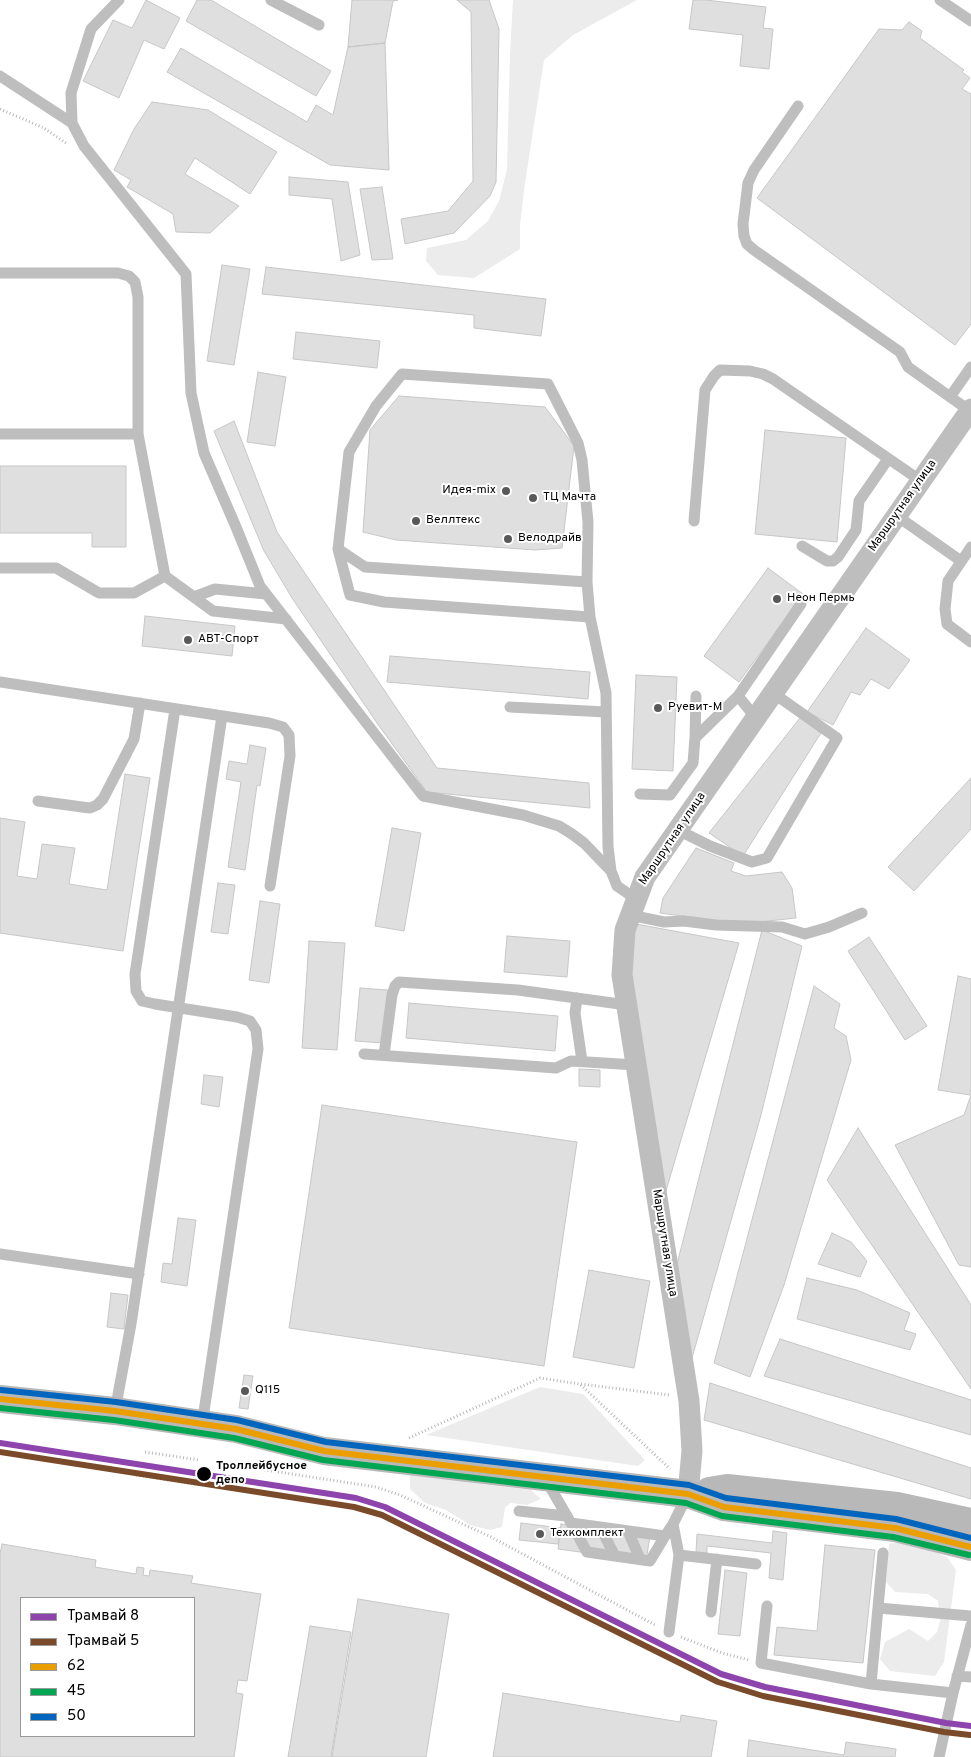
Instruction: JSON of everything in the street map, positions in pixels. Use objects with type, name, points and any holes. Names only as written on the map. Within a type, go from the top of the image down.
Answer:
[{"type":"main road","points":[[0,1399],[115,1411],[236,1429],[324,1451],[688,1494],[724,1507],[895,1528],[971,1547]]},
{"type":"main road","points":[[688,1494],[727,1488],[897,1506],[971,1522]]},
{"type":"street","name":"Маршрутная улица","points":[[688,1494],[692,1451],[689,1401],[622,975],[625,930],[645,877],[970,410]]},
{"type":"lane","points":[[119,0],[91,29],[71,93],[72,123],[84,146],[186,274],[191,394],[204,453],[260,586],[423,796],[516,813],[550,822],[578,838],[611,870]]},
{"type":"lane","points":[[271,0],[319,25]]},
{"type":"lane","points":[[940,0],[971,21]]},
{"type":"lane","points":[[0,76],[72,123]]},
{"type":"lane","points":[[798,106],[754,170],[748,183],[743,224],[747,244],[900,352],[908,367],[970,410]]},
{"type":"lane","points":[[0,273],[118,273],[129,276],[136,282],[138,297],[138,434],[165,576],[213,611],[286,619]]},
{"type":"lane","points":[[950,397],[971,366]]},
{"type":"lane","points":[[694,520],[705,390],[720,370],[750,371],[773,379],[921,481]]},
{"type":"lane","points":[[590,617],[384,602],[350,595],[338,549],[349,452],[376,406],[402,374],[548,384],[578,443],[582,460],[588,522],[587,582],[590,617],[606,693],[608,847],[611,870],[617,886],[633,907],[664,922],[684,921],[716,925],[782,927],[805,934],[829,927],[862,913]]},
{"type":"lane","points":[[0,434],[138,434]]},
{"type":"lane","points":[[802,546],[827,561],[833,561],[838,557],[856,530],[859,501],[888,459]]},
{"type":"lane","points":[[897,516],[961,561]]},
{"type":"lane","points":[[971,548],[948,581],[945,618],[947,624],[971,642]]},
{"type":"lane","points":[[338,549],[365,567],[587,582]]},
{"type":"lane","points":[[0,568],[56,568],[99,593],[134,594],[165,576]]},
{"type":"lane","points":[[194,597],[215,589],[266,594]]},
{"type":"lane","points":[[694,738],[738,696],[801,604]]},
{"type":"lane","points":[[0,682],[269,723],[283,727],[289,735],[290,756],[270,886]]},
{"type":"lane","points":[[678,830],[710,846],[752,862],[767,858],[837,738],[773,693]]},
{"type":"lane","points":[[640,794],[670,795],[693,763],[696,696]]},
{"type":"lane","points":[[738,696],[756,718]]},
{"type":"lane","points":[[38,801],[90,808],[97,805],[134,739],[140,703]]},
{"type":"lane","points":[[510,708],[606,712]]},
{"type":"lane","points":[[175,709],[135,974],[136,991],[142,1001],[237,1017],[250,1021],[256,1030],[258,1049],[202,1425]]},
{"type":"lane","points":[[115,1411],[139,1274],[177,1008],[222,716]]},
{"type":"lane","points":[[384,1055],[392,995],[395,986],[399,982],[518,990],[627,1005]]},
{"type":"lane","points":[[577,998],[574,1013],[582,1061]]},
{"type":"lane","points":[[364,1054],[556,1068],[571,1060],[636,1065]]},
{"type":"lane","points":[[0,1254],[139,1274]]},
{"type":"lane","points":[[545,1478],[587,1552],[650,1561],[673,1524],[688,1494]]},
{"type":"lane","points":[[519,1511],[600,1527],[665,1536]]},
{"type":"lane","points":[[669,1632],[679,1555],[673,1524]]},
{"type":"lane","points":[[600,1527],[615,1556]]},
{"type":"lane","points":[[628,1531],[640,1559]]},
{"type":"lane","points":[[871,1684],[882,1553]]},
{"type":"lane","points":[[679,1555],[756,1564]]},
{"type":"lane","points":[[711,1612],[716,1559]]},
{"type":"lane","points":[[767,1606],[761,1663],[871,1684],[953,1693]]},
{"type":"lane","points":[[878,1608],[971,1616]]},
{"type":"lane","points":[[939,1757],[957,1676],[971,1625]]},
{"type":"lane","points":[[957,1676],[971,1677]]},
{"type":"path","points":[[0,108],[44,128]]},
{"type":"path","points":[[401,1441],[540,1378],[671,1395]]},
{"type":"path","points":[[580,1384],[672,1472]]},
{"type":"path","points":[[145,1452],[199,1460]]},
{"type":"path","points":[[233,1465],[376,1487],[400,1495],[491,1537],[669,1632],[722,1653],[761,1663]]},
{"type":"path","points":[[136,1476],[201,1485]]},
{"type":"shaded area","points":[[513,0],[637,0],[573,35],[544,60],[525,183],[520,225],[520,249],[474,278],[438,275],[426,261],[427,248],[466,240],[488,221],[499,201],[507,169]]},
{"type":"shaded area","points":[[540,1387],[583,1394],[645,1460],[638,1466],[426,1435]]},
{"type":"shaded area","points":[[421,1473],[474,1483],[531,1490],[541,1499],[527,1505],[510,1503],[505,1508],[502,1527],[490,1530],[470,1525],[446,1510],[425,1503],[410,1489],[410,1474]]},
{"type":"shaded area","points":[[904,1541],[947,1557],[956,1570],[944,1662],[935,1676],[890,1671],[880,1659],[885,1642],[909,1629],[928,1641],[937,1632],[940,1621],[938,1601],[928,1594],[895,1592],[886,1582],[889,1544]]},
{"type":"building","points":[[146,0],[180,18],[164,49],[144,40],[119,98],[83,81],[113,20],[132,28]]},
{"type":"building","points":[[197,0],[211,0],[331,71],[316,96],[186,21]]},
{"type":"building","points":[[352,0],[398,0],[393,1],[385,43],[348,47]]},
{"type":"building","points":[[457,0],[489,0],[499,29],[496,182],[490,196],[454,233],[405,244],[401,219],[448,211],[473,181],[471,12]]},
{"type":"building","points":[[693,0],[766,7],[763,28],[773,29],[769,69],[740,66],[743,35],[689,29]]},
{"type":"building","points":[[909,22],[922,31],[920,38],[964,70],[962,72],[970,78],[962,89],[971,94],[971,324],[955,345],[757,198],[879,29],[902,30]]},
{"type":"building","points":[[385,43],[389,170],[330,165],[167,72],[181,48],[307,122],[316,105],[333,115],[348,47]]},
{"type":"building","points":[[152,102],[208,110],[277,152],[250,194],[195,158],[185,174],[239,206],[210,233],[176,232],[173,214],[127,187],[131,180],[114,170],[134,129]]},
{"type":"building","points":[[289,177],[348,182],[360,255],[341,261],[332,199],[289,195]]},
{"type":"building","points":[[382,187],[393,259],[372,260],[360,189]]},
{"type":"building","points":[[222,265],[250,269],[234,365],[207,361]]},
{"type":"building","points":[[266,267],[546,299],[541,336],[474,328],[474,315],[262,294]]},
{"type":"building","points":[[296,332],[380,341],[377,368],[293,359]]},
{"type":"building","points":[[258,372],[286,377],[275,446],[247,442]]},
{"type":"building","points":[[399,396],[545,407],[574,446],[562,548],[535,550],[396,540],[363,532],[370,430]]},
{"type":"building","points":[[234,421],[277,532],[437,768],[589,783],[590,808],[427,792],[377,723],[292,598],[264,551],[214,431]]},
{"type":"building","points":[[765,430],[846,438],[837,542],[755,534]]},
{"type":"building","points":[[0,466],[126,466],[126,547],[92,547],[92,533],[0,533]]},
{"type":"building","points":[[768,568],[803,594],[739,682],[704,656]]},
{"type":"building","name":"АВТ-Спорт","points":[[145,616],[235,626],[232,656],[142,646]]},
{"type":"building","points":[[866,628],[910,660],[889,689],[871,679],[860,695],[851,692],[833,725],[807,712]]},
{"type":"building","points":[[390,656],[590,672],[588,699],[387,682]]},
{"type":"building","points":[[636,675],[677,677],[673,771],[632,769]]},
{"type":"building","points":[[800,718],[821,733],[743,856],[709,833]]},
{"type":"building","points":[[250,745],[266,748],[260,786],[257,785],[245,870],[228,867],[241,782],[226,779],[229,761],[247,764]]},
{"type":"building","points":[[125,774],[150,778],[123,951],[0,933],[0,818],[25,822],[17,876],[37,879],[42,844],[75,848],[69,884],[107,890]]},
{"type":"building","points":[[971,778],[971,829],[914,891],[888,867]]},
{"type":"building","points":[[392,828],[421,833],[404,931],[375,926]]},
{"type":"building","points":[[696,848],[734,863],[731,871],[746,876],[782,872],[792,888],[796,918],[740,924],[660,913],[663,898]]},
{"type":"building","points":[[218,883],[235,885],[228,934],[211,932]]},
{"type":"building","points":[[260,901],[280,904],[269,983],[249,980]]},
{"type":"building","points":[[636,924],[739,943],[665,1194],[628,977]]},
{"type":"building","points":[[762,930],[802,946],[761,1115],[692,1358],[675,1272]]},
{"type":"building","points":[[507,936],[570,941],[567,977],[504,972]]},
{"type":"building","points":[[869,937],[927,1026],[905,1040],[848,951]]},
{"type":"building","points":[[309,941],[345,943],[337,1050],[302,1048]]},
{"type":"building","points":[[958,976],[971,979],[970,1095],[938,1090]]},
{"type":"building","points":[[814,986],[840,1004],[834,1028],[846,1036],[851,1060],[784,1285],[750,1377],[714,1363]]},
{"type":"building","points":[[360,988],[388,990],[383,1043],[355,1041]]},
{"type":"building","points":[[409,1003],[558,1016],[555,1051],[406,1038]]},
{"type":"building","points":[[579,1069],[600,1070],[600,1087],[579,1086]]},
{"type":"building","points":[[204,1075],[223,1077],[219,1107],[201,1104]]},
{"type":"building","points":[[971,1095],[971,1267],[959,1265],[895,1145],[964,1115]]},
{"type":"building","points":[[322,1105],[577,1142],[544,1366],[289,1328]]},
{"type":"building","points":[[858,1128],[971,1305],[971,1389],[827,1180]]},
{"type":"building","points":[[178,1218],[196,1220],[187,1286],[161,1282],[163,1263],[172,1264]]},
{"type":"building","points":[[832,1233],[851,1242],[867,1261],[860,1277],[818,1264]]},
{"type":"building","points":[[589,1270],[650,1281],[634,1368],[573,1357]]},
{"type":"building","points":[[807,1278],[857,1290],[910,1313],[904,1330],[916,1334],[910,1350],[797,1319]]},
{"type":"building","points":[[111,1293],[128,1295],[124,1329],[107,1327]]},
{"type":"building","points":[[780,1339],[971,1400],[971,1435],[764,1376]]},
{"type":"building","points":[[244,1375],[253,1376],[248,1409],[239,1408]]},
{"type":"building","points":[[710,1383],[971,1468],[971,1499],[704,1420]]},
{"type":"building","name":"Техкомплект","points":[[521,1523],[561,1528],[558,1544],[519,1540]]},
{"type":"building","points":[[561,1524],[650,1536],[646,1561],[558,1549]]},
{"type":"building","points":[[773,1531],[787,1533],[783,1580],[769,1578],[771,1553],[707,1546],[707,1553],[696,1552],[697,1534],[772,1543]]},
{"type":"building","points":[[2,1544],[96,1560],[95,1567],[136,1574],[137,1567],[144,1568],[143,1575],[149,1576],[150,1570],[193,1576],[191,1583],[261,1594],[247,1681],[238,1680],[236,1693],[243,1694],[234,1757],[0,1757],[0,1554]]},
{"type":"building","points":[[825,1545],[875,1550],[863,1663],[774,1655],[777,1627],[817,1631]]},
{"type":"building","points":[[725,1570],[747,1573],[740,1636],[718,1634]]},
{"type":"building","points":[[358,1599],[449,1614],[426,1757],[332,1757]]},
{"type":"building","points":[[310,1626],[351,1632],[331,1757],[288,1757]]},
{"type":"building","points":[[503,1693],[680,1722],[681,1715],[717,1721],[711,1757],[493,1757]]},
{"type":"building","points":[[749,1740],[844,1755],[846,1742],[896,1749],[895,1757],[747,1757]]},
{"type":"tram line","name":"8","points":[[0,1443],[356,1498],[385,1507],[721,1674],[765,1687],[946,1723],[971,1726]]},
{"type":"tram line","name":"5","points":[[0,1452],[354,1507],[382,1515],[718,1682],[763,1696],[944,1732],[970,1735]]},
{"type":"transit line","name":"50","points":[[1,1390],[116,1402],[237,1420],[326,1442],[689,1485],[726,1498],[896,1519],[971,1538]]},
{"type":"transit line","name":"62","points":[[0,1399],[115,1411],[236,1429],[324,1451],[688,1494],[724,1507],[895,1528],[971,1547]]},
{"type":"transit line","name":"45","points":[[0,1408],[114,1420],[234,1438],[323,1460],[686,1503],[722,1516],[893,1537],[969,1555]]},
{"type":"place","name":"Идея-mix","points":[[506,491]]},
{"type":"place","name":"ТЦ Мачта","points":[[533,498]]},
{"type":"place","name":"Веллтекс","points":[[416,521]]},
{"type":"place","name":"Велодрайв","points":[[508,539]]},
{"type":"place","name":"Неон Пермь","points":[[777,599]]},
{"type":"place","name":"АВТ-Спорт","points":[[188,640]]},
{"type":"place","name":"Руевит-М","points":[[658,708]]},
{"type":"place","name":"Q115","points":[[245,1391]]},
{"type":"place","name":"Троллейбусное депо","points":[[204,1474]]},
{"type":"place","name":"Техкомплект","points":[[540,1534]]}]
